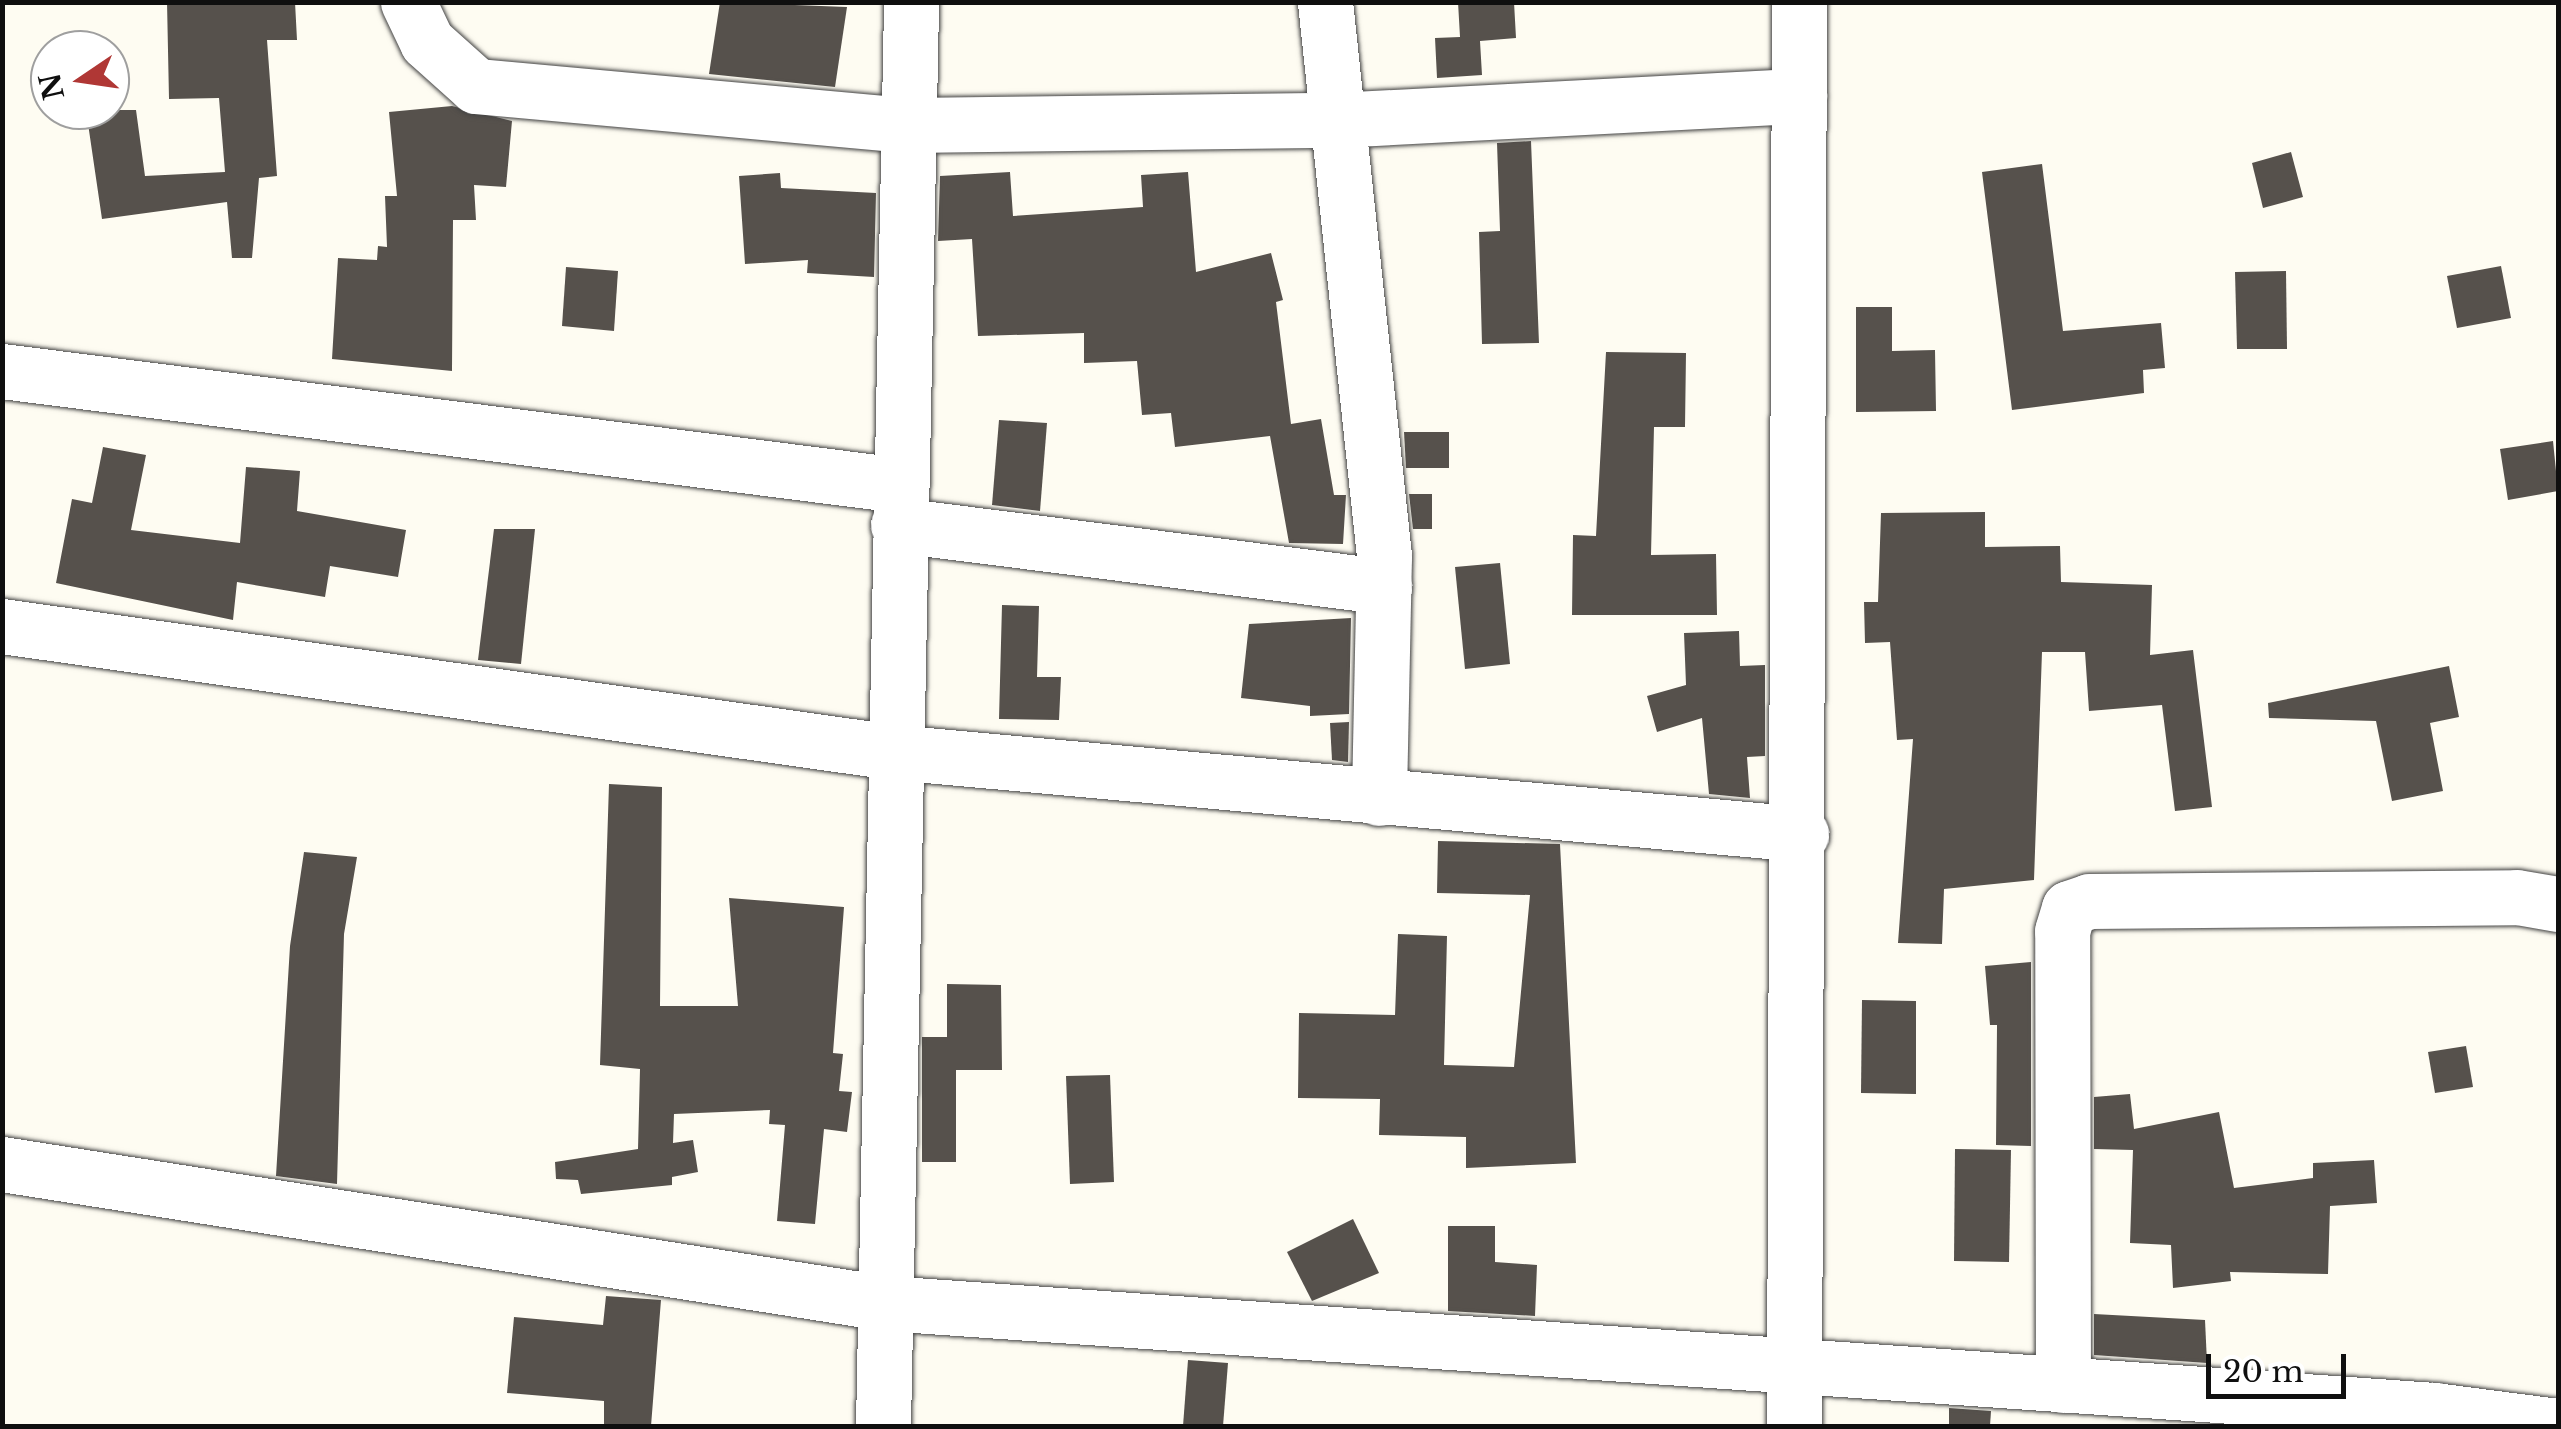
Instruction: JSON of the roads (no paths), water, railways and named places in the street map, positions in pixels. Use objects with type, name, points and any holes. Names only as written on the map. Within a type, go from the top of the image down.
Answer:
[{"type":"street","points":[[408,2],[427,42],[476,86],[907,125],[1335,120],[1800,96]]},
{"type":"street","points":[[883,1426],[893,752],[911,2]]},
{"type":"street","points":[[1325,2],[1384,586],[1379,798]]},
{"type":"street","points":[[1794,1426],[1800,834],[1799,2]]},
{"type":"street","points":[[2,370],[898,505],[1384,586]]},
{"type":"street","points":[[2,626],[893,752],[1800,834]]},
{"type":"street","points":[[2063,1385],[2062,931],[2069,908],[2089,902],[2478,898],[2558,904]]},
{"type":"street","points":[[2,1164],[885,1303],[1794,1370],[2434,1410],[2558,1426]]}]
